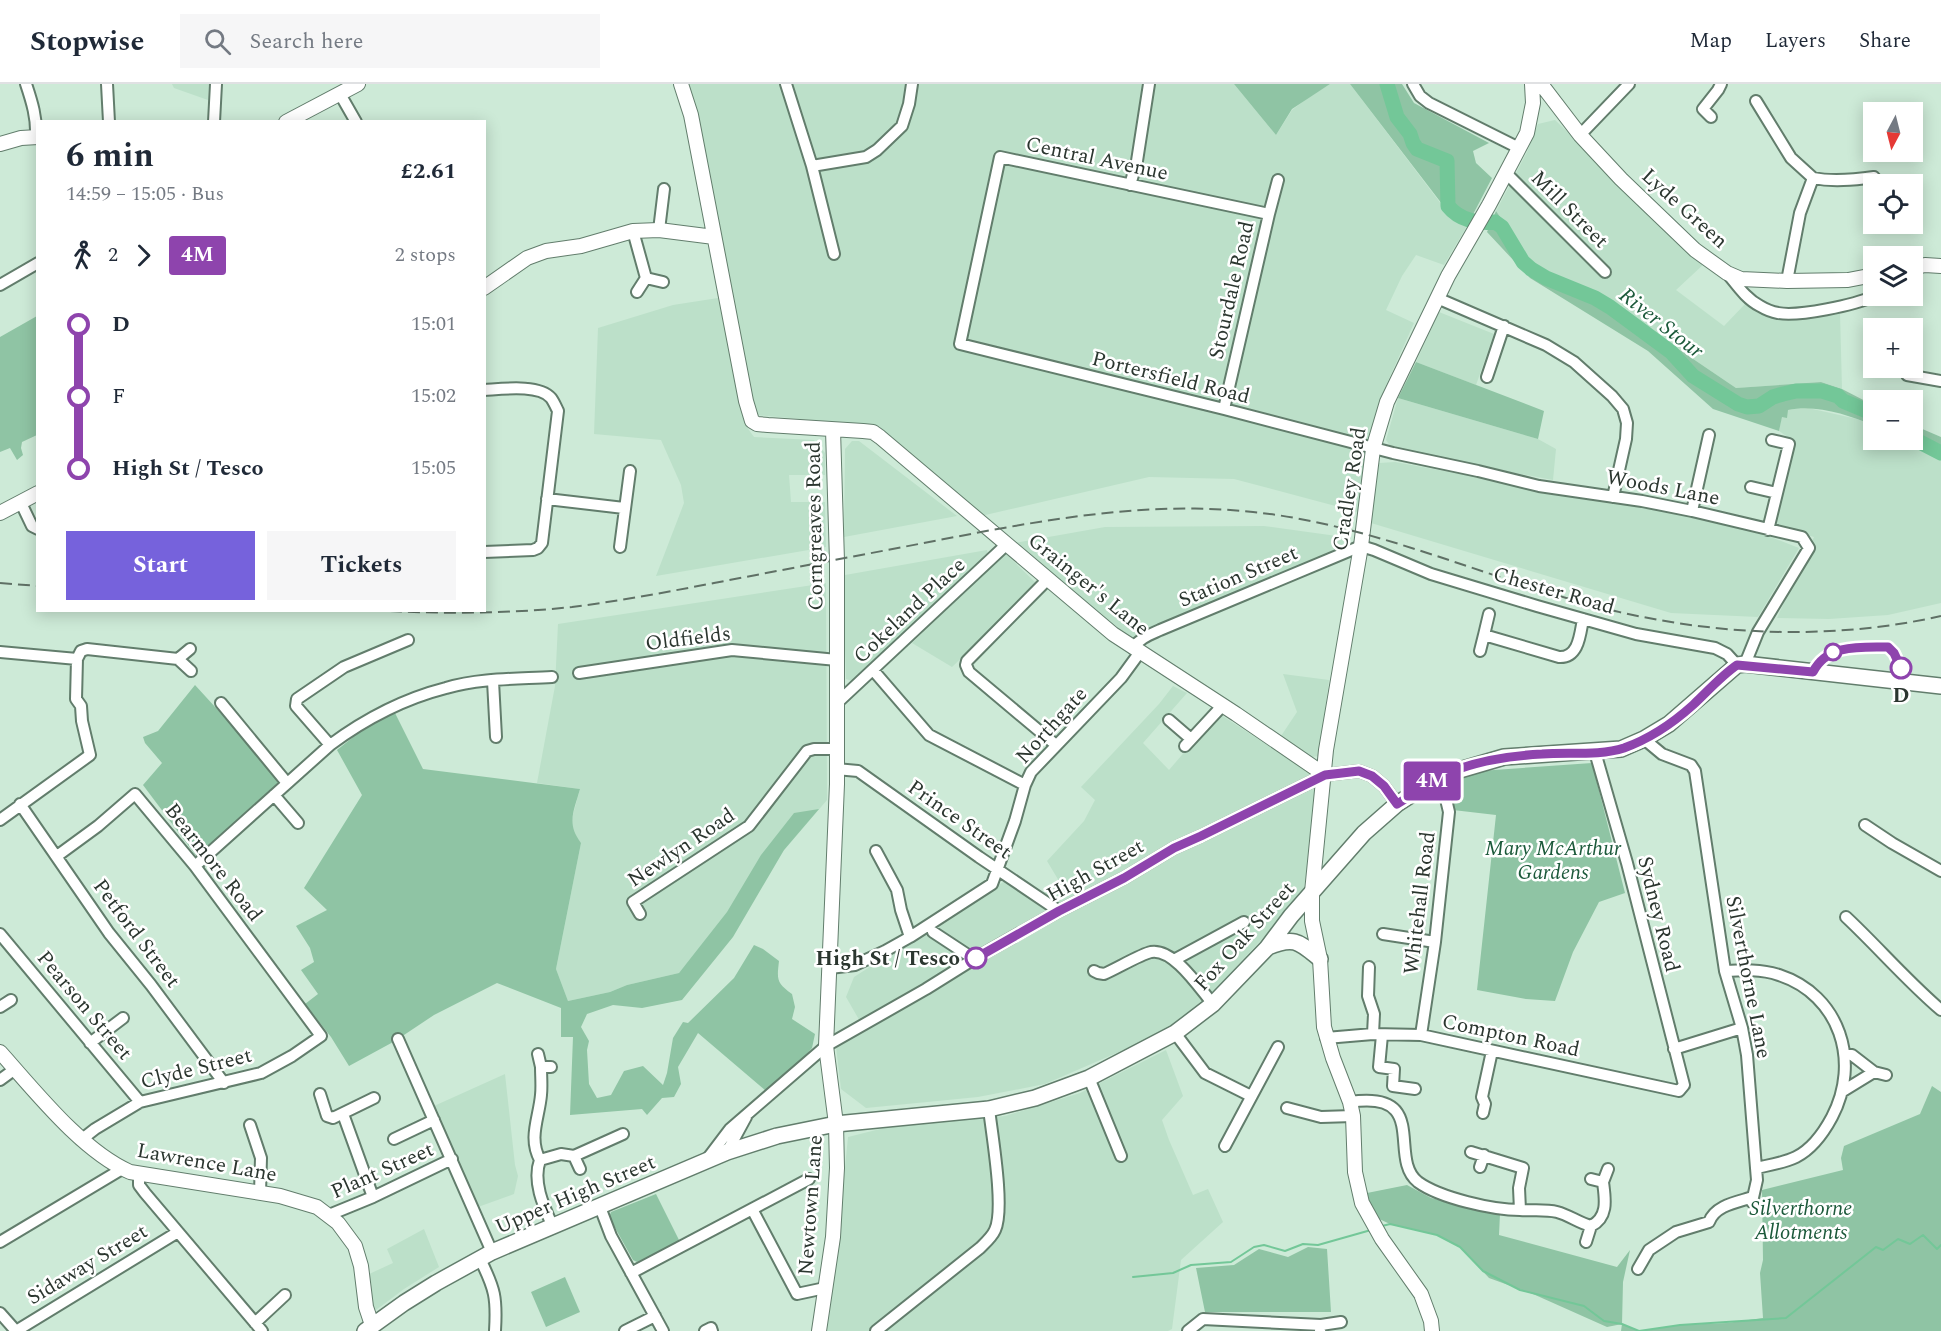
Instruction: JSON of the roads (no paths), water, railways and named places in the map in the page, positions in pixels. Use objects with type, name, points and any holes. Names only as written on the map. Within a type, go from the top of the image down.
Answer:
[{"type":"main road","points":[[1741,664],[1941,686]]},
{"type":"main road","name":"Fox Oak Street","points":[[836,1124],[989,1109],[1035,1098],[1089,1077],[1175,1033],[1213,1005],[1267,948],[1364,833],[1397,804],[1440,777],[1504,757],[1621,749],[1670,724],[1741,664]]},
{"type":"main road","points":[[1267,948],[1293,940],[1302,944],[1320,959]]},
{"type":"main road","name":"Upper High Street","points":[[368,1328],[404,1303],[486,1256],[707,1159],[786,1134],[836,1124]]},
{"type":"street","points":[[26,84],[36,120]]},
{"type":"street","points":[[107,84],[109,120]]},
{"type":"street","points":[[214,120],[216,84]]},
{"type":"street","points":[[290,120],[358,84]]},
{"type":"street","name":"Corngreaves Road","points":[[681,84],[691,115],[746,401],[752,421],[758,424],[833,430],[837,798],[826,1046]]},
{"type":"street","points":[[786,84],[812,166],[834,254]]},
{"type":"street","points":[[812,166],[871,155],[902,126],[912,84]]},
{"type":"street","points":[[1130,185],[1137,161],[1149,84]]},
{"type":"street","points":[[1413,84],[1420,96],[1429,103],[1519,148]]},
{"type":"street","name":"Cradley Road","points":[[1432,1326],[1421,1294],[1382,1239],[1362,1203],[1355,1172],[1351,1109],[1326,1038],[1320,959],[1312,921],[1312,892],[1326,750],[1361,546],[1373,449],[1388,402],[1437,298],[1527,133],[1533,103],[1532,84]]},
{"type":"street","name":"Lyde Green","points":[[1541,84],[1580,135],[1621,179],[1695,250],[1727,273],[1742,279],[1787,281],[1848,280],[1863,277]]},
{"type":"street","points":[[1580,135],[1629,84]]},
{"type":"street","points":[[1712,117],[1699,106],[1718,90],[1721,84]]},
{"type":"street","points":[[340,94],[355,120]]},
{"type":"street","points":[[1756,101],[1791,158],[1813,178],[1824,181],[1863,178]]},
{"type":"street","name":"Lyde Green","points":[[1533,103],[1565,116]]},
{"type":"street","points":[[0,144],[21,138],[36,137]]},
{"type":"street","name":"Central Avenue","points":[[960,344],[1000,157],[1269,214]]},
{"type":"street","name":"Mill Street","points":[[1506,173],[1605,272]]},
{"type":"street","points":[[1787,281],[1800,213],[1813,178]]},
{"type":"street","name":"Stourdale Road","points":[[1224,409],[1278,180]]},
{"type":"street","points":[[659,230],[664,189]]},
{"type":"street","points":[[486,287],[537,253],[581,246],[633,231],[659,230],[714,237]]},
{"type":"street","points":[[633,231],[646,278],[637,292]]},
{"type":"street","points":[[0,285],[36,264]]},
{"type":"street","points":[[1923,265],[1941,266]]},
{"type":"street","points":[[1727,273],[1742,292],[1760,306],[1777,313],[1789,314],[1841,307],[1863,300]]},
{"type":"street","points":[[646,278],[663,282]]},
{"type":"street","points":[[1437,298],[1546,345],[1574,362],[1612,396],[1623,409],[1627,423],[1626,439],[1613,496]]},
{"type":"street","points":[[1487,377],[1504,326]]},
{"type":"street","name":"Portersfield Road","points":[[960,344],[1224,409],[1373,449]]},
{"type":"street","points":[[1923,378],[1941,381]]},
{"type":"street","points":[[486,390],[531,389],[544,392],[551,398],[558,411],[542,543],[538,548],[528,550],[486,552]]},
{"type":"street","name":"Grainger's Lane","points":[[833,430],[873,432],[1113,634],[1325,775]]},
{"type":"street","points":[[1692,511],[1709,435]]},
{"type":"street","points":[[1768,530],[1789,444],[1772,440]]},
{"type":"street","name":"Woods Lane","points":[[1373,449],[1539,486],[1613,496],[1692,511],[1802,537],[1809,548],[1741,664]]},
{"type":"street","points":[[620,547],[630,471]]},
{"type":"street","points":[[1751,487],[1777,493]]},
{"type":"street","points":[[0,513],[36,494]]},
{"type":"street","points":[[547,499],[624,508]]},
{"type":"street","points":[[21,503],[32,526],[36,528]]},
{"type":"street","name":"Cokeland Place","points":[[837,703],[1007,544]]},
{"type":"street","name":"Chester Road","points":[[1361,546],[1431,574],[1583,619],[1636,634],[1714,648],[1741,664]]},
{"type":"street","name":"Station Street","points":[[1137,650],[1137,642],[1160,630],[1361,546]]},
{"type":"street","points":[[1048,579],[967,661],[966,665],[969,672],[1056,745]]},
{"type":"street","points":[[1480,651],[1489,614]]},
{"type":"street","points":[[1484,635],[1565,658],[1577,646],[1583,619]]},
{"type":"street","points":[[330,745],[296,705],[297,699],[344,667],[408,640]]},
{"type":"street","points":[[178,659],[190,649]]},
{"type":"street","name":"Oldfields","points":[[579,673],[732,650],[837,660]]},
{"type":"street","name":"Northgate","points":[[830,968],[855,965],[910,937],[992,884],[1031,772],[1121,678],[1137,650]]},
{"type":"street","points":[[0,820],[90,755],[81,706],[76,699],[77,659],[81,651],[178,659],[191,671]]},
{"type":"street","points":[[0,652],[77,659]]},
{"type":"street","points":[[873,670],[929,735],[1025,785]]},
{"type":"street","points":[[195,866],[330,745],[353,728],[392,706],[446,687],[552,677]]},
{"type":"street","points":[[493,681],[496,737]]},
{"type":"street","points":[[221,703],[287,783]]},
{"type":"street","points":[[1169,720],[1188,742],[1222,705]]},
{"type":"street","name":"Silverthorne Lane","points":[[1638,1269],[1649,1250],[1676,1232],[1709,1222],[1712,1215],[1720,1209],[1752,1199],[1756,1180],[1743,1028],[1725,971],[1695,771],[1691,765],[1662,754],[1644,739]]},
{"type":"street","name":"Newlyn Road","points":[[640,914],[633,902],[749,826],[807,751],[836,749]]},
{"type":"street","name":"Sydney Road","points":[[1595,752],[1627,863],[1684,1085]]},
{"type":"street","name":"Prince Street","points":[[836,769],[858,771],[1059,911]]},
{"type":"street","name":"High Street","points":[[826,1046],[974,959],[1059,911],[1124,878],[1174,848],[1325,775],[1359,771],[1372,776],[1384,786],[1397,804]]},
{"type":"street","name":"Whitehall Road","points":[[1421,1035],[1435,942],[1449,812],[1440,777]]},
{"type":"street","name":"Bearmore Road","points":[[57,856],[99,826],[135,794],[195,866],[321,1036]]},
{"type":"street","points":[[274,795],[298,822]]},
{"type":"street","name":"Petford Street","points":[[20,804],[110,933],[224,1083]]},
{"type":"street","points":[[1865,825],[1941,871]]},
{"type":"street","points":[[876,851],[897,890],[910,937]]},
{"type":"street","points":[[1846,917],[1873,942],[1913,986],[1941,1010]]},
{"type":"street","points":[[1174,960],[1244,922]]},
{"type":"street","points":[[933,932],[974,959]]},
{"type":"street","name":"Pearson Street","points":[[0,933],[140,1102]]},
{"type":"street","points":[[1383,934],[1435,942]]},
{"type":"street","points":[[1094,971],[1104,974],[1152,952],[1165,954],[1174,960],[1213,1005]]},
{"type":"street","points":[[1369,967],[1368,996],[1378,1035],[1375,1066],[1394,1069],[1393,1086],[1415,1089]]},
{"type":"street","points":[[1725,971],[1746,970],[1777,974],[1805,987],[1830,1012],[1836,1023],[1845,1053],[1846,1069],[1843,1092],[1826,1128],[1803,1152],[1795,1157],[1756,1168]]},
{"type":"street","points":[[0,1007],[10,1000]]},
{"type":"street","points":[[90,1042],[123,1018]]},
{"type":"street","points":[[1674,1049],[1743,1028]]},
{"type":"street","points":[[1175,1033],[1205,1073],[1251,1096]]},
{"type":"street","name":"Compton Road","points":[[1326,1038],[1421,1035],[1679,1091],[1684,1085]]},
{"type":"street","name":"Clyde Street","points":[[81,1140],[140,1102],[261,1073],[292,1056],[321,1036]]},
{"type":"street","name":"Plant Street","points":[[398,1039],[452,1159],[486,1256],[497,1303],[495,1331]]},
{"type":"street","points":[[727,1152],[746,1118],[821,1054],[826,1046]]},
{"type":"street","name":"Newtown Lane","points":[[819,1331],[833,1237],[837,1168],[836,1124],[826,1046]]},
{"type":"street","name":"Upper High Street","points":[[707,1159],[730,1129],[826,1046]]},
{"type":"street","points":[[1225,1146],[1278,1047]]},
{"type":"street","points":[[1483,1113],[1485,1104],[1482,1097],[1492,1051]]},
{"type":"street","name":"Lawrence Lane","points":[[0,1053],[81,1140],[122,1168],[139,1173],[291,1198],[317,1207],[329,1215],[344,1230],[355,1246],[361,1266],[368,1328]]},
{"type":"street","points":[[1845,1053],[1852,1055],[1874,1072],[1886,1075]]},
{"type":"street","points":[[538,1054],[546,1067],[534,1129],[534,1142],[540,1160],[537,1177],[541,1199],[553,1227]]},
{"type":"street","points":[[0,1080],[15,1069]]},
{"type":"street","points":[[1843,1092],[1874,1072]]},
{"type":"street","points":[[1089,1077],[1121,1156]]},
{"type":"street","points":[[320,1094],[327,1116],[333,1118],[374,1098]]},
{"type":"street","points":[[1287,1108],[1321,1117],[1351,1109],[1370,1099],[1383,1103],[1395,1110],[1404,1132],[1409,1171],[1424,1185],[1476,1205],[1556,1212],[1591,1226]]},
{"type":"street","points":[[876,1331],[980,1248],[994,1232],[998,1220],[999,1203],[989,1109]]},
{"type":"street","points":[[343,1114],[373,1197]]},
{"type":"street","name":"Plant Street","points":[[394,1138],[434,1120]]},
{"type":"street","points":[[238,1129],[252,1124],[261,1158],[260,1193]]},
{"type":"street","points":[[540,1160],[561,1154],[574,1156],[623,1134]]},
{"type":"street","points":[[1471,1152],[1528,1169],[1519,1188],[1520,1210]]},
{"type":"street","points":[[1480,1167],[1484,1155]]},
{"type":"street","points":[[574,1156],[580,1169]]},
{"type":"street","name":"Plant Street","points":[[329,1215],[373,1197],[452,1159]]},
{"type":"street","points":[[0,1242],[122,1168]]},
{"type":"street","points":[[1586,1242],[1591,1226],[1600,1220],[1605,1206],[1603,1182],[1608,1169]]},
{"type":"street","points":[[139,1173],[139,1185],[258,1327],[285,1295]]},
{"type":"street","points":[[631,1273],[809,1179]]},
{"type":"street","points":[[1591,1179],[1603,1182]]},
{"type":"street","points":[[600,1207],[611,1236],[663,1331]]},
{"type":"street","points":[[752,1209],[797,1294],[825,1288]]},
{"type":"street","name":"Sidaway Street","points":[[16,1331],[178,1232]]},
{"type":"street","points":[[0,1313],[16,1331]]},
{"type":"street","points":[[625,1331],[655,1316]]},
{"type":"street","points":[[1188,1331],[1203,1319],[1252,1326],[1320,1328],[1341,1322]]},
{"type":"street","points":[[705,1331],[711,1328],[712,1331]]},
{"type":"waterway","name":"River Stour","points":[[1387,84],[1397,117],[1410,134],[1417,149],[1447,161],[1448,206],[1463,218],[1476,222],[1495,222],[1502,227],[1523,262],[1531,269],[1610,307],[1671,352],[1693,376],[1738,404],[1747,407],[1759,406],[1783,394],[1796,391],[1822,391],[1838,396],[1843,401],[1863,409]]},
{"type":"waterway","name":"River Stour","points":[[1923,444],[1941,453]]},
{"type":"waterway","points":[[1382,1226],[1390,1224],[1437,1235],[1460,1247],[1483,1271],[1520,1290],[1584,1306],[1604,1321],[1622,1324],[1639,1331],[1680,1325],[1786,1318],[1876,1247],[1883,1250],[1898,1239],[1910,1244],[1923,1235],[1937,1249],[1941,1245]]},
{"type":"waterway","points":[[1133,1277],[1173,1273],[1191,1265],[1231,1262],[1254,1247],[1264,1245],[1285,1251],[1303,1244],[1318,1245],[1371,1230]]},
{"type":"railway","points":[[422,612],[472,613],[572,607],[661,593],[990,530],[1077,516],[1165,509],[1209,509],[1253,512],[1345,529],[1390,541],[1570,599],[1615,611],[1696,626],[1737,630],[1819,632],[1901,624],[1941,616]]},
{"type":"railway","points":[[0,583],[36,586]]},
{"type":"place","name":"D","points":[[1901,668]]},
{"type":"place","name":"High St / Tesco","points":[[976,958]]},
{"type":"park label","name":"Mary McArthur Gardens","points":[[1553,860]]},
{"type":"park label","name":"Silverthorne Allotments","points":[[1801,1220]]}]
